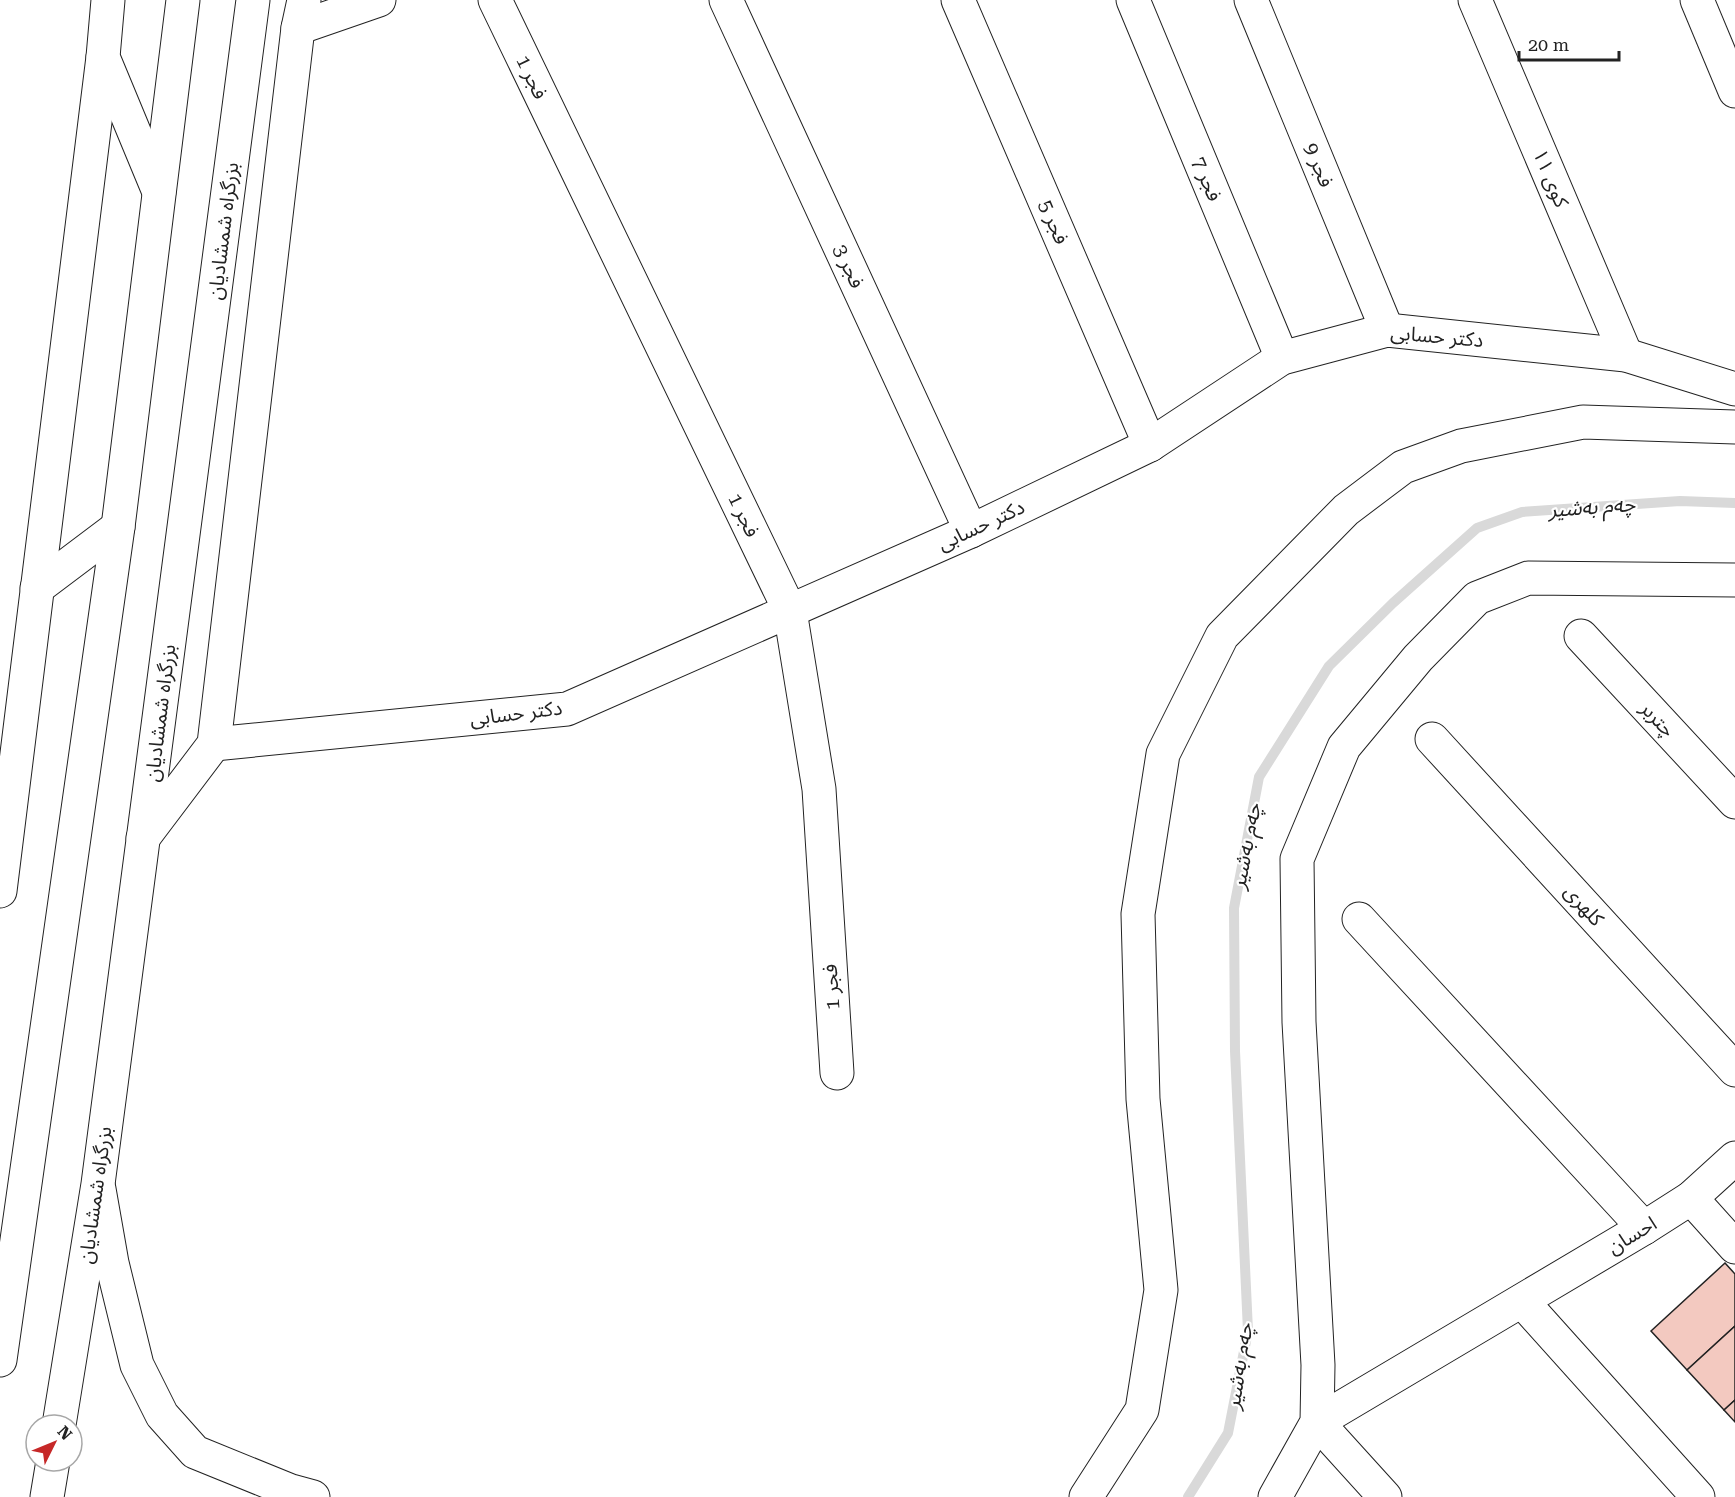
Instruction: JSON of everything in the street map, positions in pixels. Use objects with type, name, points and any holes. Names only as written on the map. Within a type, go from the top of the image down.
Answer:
[{"type":"main road","points":[[0,891],[8,769],[37,588],[103,57],[108,0]]},
{"type":"main road","points":[[0,1360],[118,527],[183,0]]},
{"type":"main road","name":"بزرگراه شمشادیان","points":[[61,1413],[98,1184],[253,0]]},
{"type":"main road","points":[[143,838],[214,744],[301,14],[379,0]]},
{"type":"main road","name":"فجر 1","points":[[495,0],[790,610],[819,789],[837,1073]]},
{"type":"main road","name":"فجر 3","points":[[726,0],[971,531]]},
{"type":"main road","name":"فجر 5","points":[[958,0],[1150,445]]},
{"type":"main road","name":"فجر 7","points":[[1133,0],[1282,358]]},
{"type":"main road","name":"فجر 9","points":[[1251,0],[1387,330]]},
{"type":"main road","name":"کوی ۱۱","points":[[1475,0],[1626,355]]},
{"type":"main road","points":[[1697,0],[1735,91]]},
{"type":"main road","points":[[103,57],[159,192]]},
{"type":"main road","name":"دکتر حسابی","points":[[214,744],[567,709],[971,531],[1150,445],[1282,358],[1387,330],[1626,355],[1735,389]]},
{"type":"main road","points":[[1086,1497],[1142,1410],[1149,1366],[1161,1290],[1143,1099],[1138,914],[1163,754],[1222,636],[1346,510],[1403,468],[1461,446],[1583,422],[1735,427]]},
{"type":"main road","points":[[37,588],[118,527]]},
{"type":"main road","points":[[1275,1497],[1317,1422],[1318,1365],[1299,1022],[1297,859],[1344,747],[1418,658],[1477,598],[1528,578],[1735,580]]},
{"type":"main road","name":"چتربر","points":[[1581,636],[1735,802]]},
{"type":"main road","name":"کلهری","points":[[1432,739],[1735,1070]]},
{"type":"main road","points":[[1359,919],[1644,1228]]},
{"type":"main road","name":"احسان","points":[[1317,1422],[1644,1228],[1690,1198],[1735,1158]]},
{"type":"main road","points":[[98,1184],[112,1263],[137,1365],[162,1415],[195,1452],[291,1491],[313,1497]]},
{"type":"main road","points":[[1690,1198],[1735,1247]]},
{"type":"main road","points":[[1522,1301],[1698,1497]]},
{"type":"main road","points":[[1317,1422],[1385,1497]]},
{"type":"main road","points":[[47,1497],[51,1473]]},
{"type":"building","points":[[1725,1263],[1735,1274],[1735,1326],[1687,1370],[1651,1331]]},
{"type":"building","points":[[1735,1326],[1735,1400],[1724,1410],[1687,1370]]},
{"type":"building","points":[[1735,1400],[1735,1422],[1724,1410]]},
{"type":"waterway","name":"چەم بەشیر","points":[[1188,1497],[1228,1433],[1248,1331],[1235,1051],[1234,908],[1259,777],[1329,666],[1393,603],[1477,528],[1522,512],[1680,501],[1735,503]]}]
